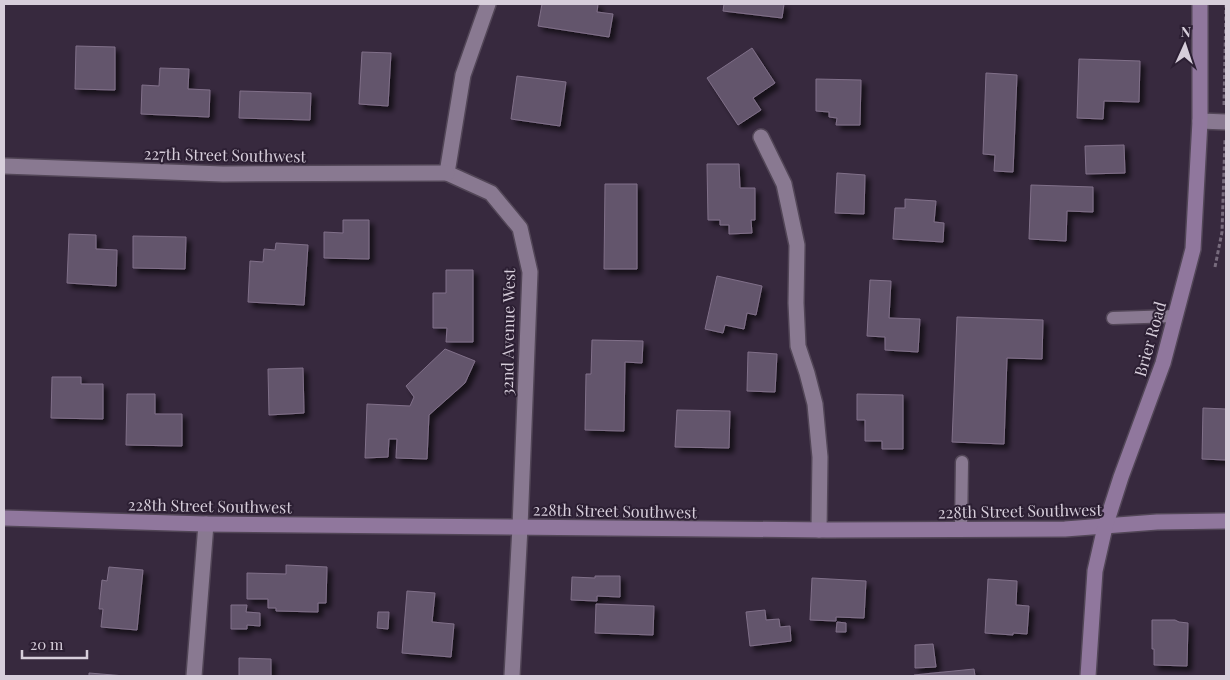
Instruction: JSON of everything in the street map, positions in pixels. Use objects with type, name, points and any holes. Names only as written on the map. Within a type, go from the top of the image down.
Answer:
[{"type":"main road","name":"Brier Road","points":[[1088,676],[1095,571],[1105,527],[1124,468],[1163,363],[1193,250],[1200,121],[1200,4]]},
{"type":"main road","name":"228th Street Southwest","points":[[4,518],[206,524],[819,530],[1055,529],[1157,522],[1226,521]]},
{"type":"street","points":[[446,173],[463,75],[488,4]]},
{"type":"street","points":[[1200,121],[1226,122]]},
{"type":"street","points":[[761,137],[784,184],[797,245],[796,304],[798,346],[815,404],[820,457],[819,530]]},
{"type":"street","name":"227th Street Southwest","points":[[4,166],[223,174],[446,173]]},
{"type":"street","name":"32nd Avenue West","points":[[446,173],[492,193],[520,228],[530,272],[512,676]]},
{"type":"street","points":[[194,676],[206,524]]},
{"type":"lane","points":[[1112,318],[1175,316]]},
{"type":"lane","points":[[960,530],[962,462]]},
{"type":"building","points":[[542,4],[598,4],[597,12],[613,14],[609,37],[538,26]]},
{"type":"building","points":[[724,4],[784,4],[782,18],[723,11]]},
{"type":"building","points":[[76,46],[115,47],[115,90],[75,89]]},
{"type":"building","points":[[752,48],[775,83],[753,98],[761,110],[738,125],[707,78]]},
{"type":"building","points":[[362,52],[391,53],[388,106],[359,104]]},
{"type":"building","points":[[1079,59],[1140,61],[1139,102],[1104,101],[1103,119],[1077,118]]},
{"type":"building","points":[[160,68],[189,69],[188,89],[210,90],[209,117],[141,114],[142,85],[159,86]]},
{"type":"building","points":[[986,73],[1017,75],[1013,172],[994,171],[995,155],[983,154]]},
{"type":"building","points":[[517,76],[566,82],[560,126],[511,119]]},
{"type":"building","points":[[816,79],[861,80],[860,125],[836,125],[837,118],[829,117],[829,112],[816,111]]},
{"type":"building","points":[[240,91],[311,93],[310,120],[239,118]]},
{"type":"building","points":[[1124,145],[1125,173],[1086,174],[1085,146]]},
{"type":"building","points":[[707,164],[739,164],[740,188],[755,188],[755,220],[751,220],[752,233],[729,234],[729,225],[720,225],[720,220],[708,220]]},
{"type":"building","points":[[837,173],[865,175],[864,214],[835,213]]},
{"type":"building","points":[[605,184],[637,184],[637,269],[604,269]]},
{"type":"building","points":[[1031,185],[1093,187],[1093,212],[1067,211],[1066,241],[1029,239]]},
{"type":"building","points":[[905,199],[936,201],[934,222],[944,223],[943,242],[893,239],[895,208],[905,208]]},
{"type":"building","points":[[343,220],[369,220],[369,259],[324,258],[324,232],[343,233]]},
{"type":"building","points":[[69,234],[96,235],[96,249],[117,250],[116,286],[67,283]]},
{"type":"building","points":[[133,236],[186,237],[185,269],[133,268]]},
{"type":"building","points":[[276,243],[308,245],[304,305],[248,302],[250,261],[263,262],[264,249],[275,250]]},
{"type":"building","points":[[446,270],[473,270],[473,342],[446,342],[447,328],[433,328],[433,293],[446,293]]},
{"type":"building","points":[[717,276],[762,286],[756,315],[747,313],[744,329],[725,325],[723,333],[705,329]]},
{"type":"building","points":[[870,280],[891,281],[889,318],[920,319],[918,352],[885,350],[885,337],[867,336]]},
{"type":"building","points":[[957,317],[1043,320],[1042,359],[1007,358],[1004,444],[952,442]]},
{"type":"building","points":[[592,340],[643,341],[642,363],[625,362],[624,431],[585,430],[586,374],[591,374]]},
{"type":"building","points":[[445,349],[475,361],[465,383],[429,415],[427,459],[396,458],[397,439],[389,439],[388,457],[365,458],[367,404],[410,406],[414,397],[406,386]]},
{"type":"building","points":[[748,352],[777,354],[775,392],[747,391]]},
{"type":"building","points":[[303,368],[304,413],[269,415],[268,369]]},
{"type":"building","points":[[52,377],[81,377],[81,384],[103,384],[103,419],[51,418]]},
{"type":"building","points":[[127,394],[155,394],[155,414],[182,414],[182,446],[126,445]]},
{"type":"building","points":[[857,394],[903,395],[903,449],[882,449],[882,441],[865,441],[865,420],[857,420]]},
{"type":"building","points":[[1203,408],[1226,409],[1226,460],[1202,459]]},
{"type":"building","points":[[677,410],[730,411],[729,448],[675,447]]},
{"type":"building","points":[[286,565],[327,567],[326,603],[318,603],[318,612],[276,611],[276,608],[268,608],[268,599],[247,599],[247,573],[286,574]]},
{"type":"building","points":[[109,567],[143,570],[137,630],[101,627],[103,609],[99,609],[102,580],[107,581]]},
{"type":"building","points":[[595,576],[620,576],[620,597],[597,596],[597,601],[571,600],[572,577],[595,578]]},
{"type":"building","points":[[812,578],[866,581],[864,618],[836,617],[836,621],[810,620]]},
{"type":"building","points":[[988,579],[1017,581],[1016,605],[1029,606],[1027,634],[985,633]]},
{"type":"building","points":[[407,591],[435,593],[432,622],[454,624],[451,657],[402,653]]},
{"type":"building","points":[[596,604],[654,606],[653,635],[595,633]]},
{"type":"building","points":[[231,605],[247,605],[246,612],[260,613],[260,626],[247,625],[247,629],[231,629]]},
{"type":"building","points":[[765,610],[766,620],[779,619],[780,627],[790,626],[791,641],[750,646],[746,612]]},
{"type":"building","points":[[378,612],[389,612],[388,629],[377,628]]},
{"type":"building","points":[[1152,620],[1175,620],[1188,623],[1187,666],[1154,665]]},
{"type":"building","points":[[837,622],[846,623],[846,632],[836,632]]},
{"type":"building","points":[[933,644],[936,667],[915,668],[915,645]]},
{"type":"building","points":[[239,658],[271,659],[271,676],[239,676]]},
{"type":"building","points":[[974,669],[975,676],[914,676],[914,675]]},
{"type":"building","points":[[89,673],[125,676],[89,676]]}]
